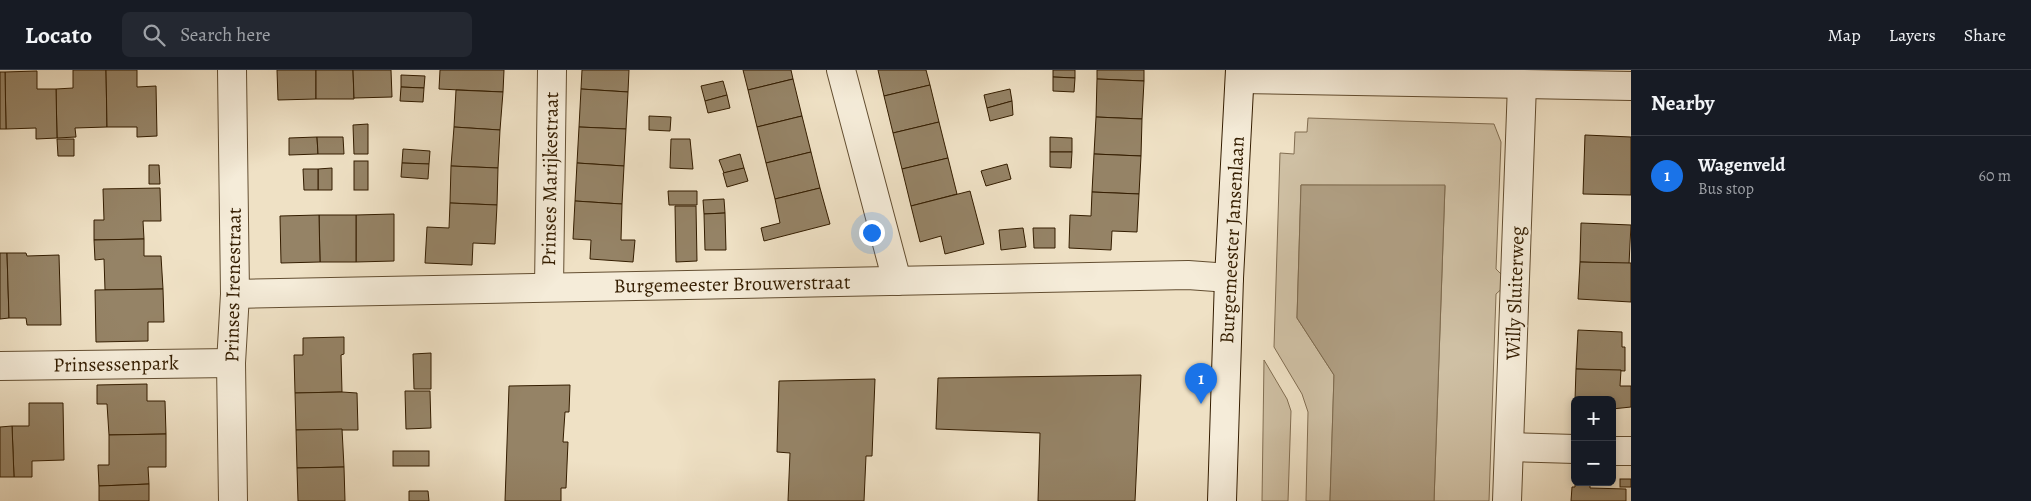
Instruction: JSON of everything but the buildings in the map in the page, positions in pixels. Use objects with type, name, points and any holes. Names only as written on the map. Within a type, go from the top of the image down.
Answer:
[{"type":"street","name":"Prinses Irenestraat","points":[[232,70],[235,294],[231,363],[232,501]]},
{"type":"street","name":"Prinses Marijkestraat","points":[[548,287],[552,70]]},
{"type":"street","points":[[841,70],[897,281]]},
{"type":"street","points":[[1240,74],[1631,86]]},
{"type":"street","name":"Burgemeester Jansenlaan","points":[[1222,501],[1229,278],[1240,74]]},
{"type":"street","name":"Willy Sluiterweg","points":[[1507,501],[1522,84]]},
{"type":"street","name":"Burgemeester Brouwerstraat","points":[[235,294],[1188,275],[1229,278]]},
{"type":"street","name":"Prinsessenpark","points":[[0,366],[231,363]]},
{"type":"street","points":[[1509,447],[1571,449]]},
{"type":"street","points":[[1616,451],[1631,451]]},
{"type":"shaded area","points":[[1308,118],[1494,124],[1501,142],[1496,269],[1506,279],[1506,285],[1496,294],[1489,501],[1434,501],[1445,186],[1301,185],[1297,318],[1334,375],[1330,501],[1306,501],[1308,412],[1302,394],[1274,347],[1280,153],[1294,154],[1295,132],[1307,132]]},
{"type":"shaded area","points":[[1301,185],[1445,185],[1434,501],[1330,501],[1334,375],[1297,318]]},
{"type":"shaded area","points":[[1264,360],[1287,399],[1291,411],[1288,501],[1262,501]]},
{"type":"place","name":"Wagenveld","points":[[1201,404]]}]
